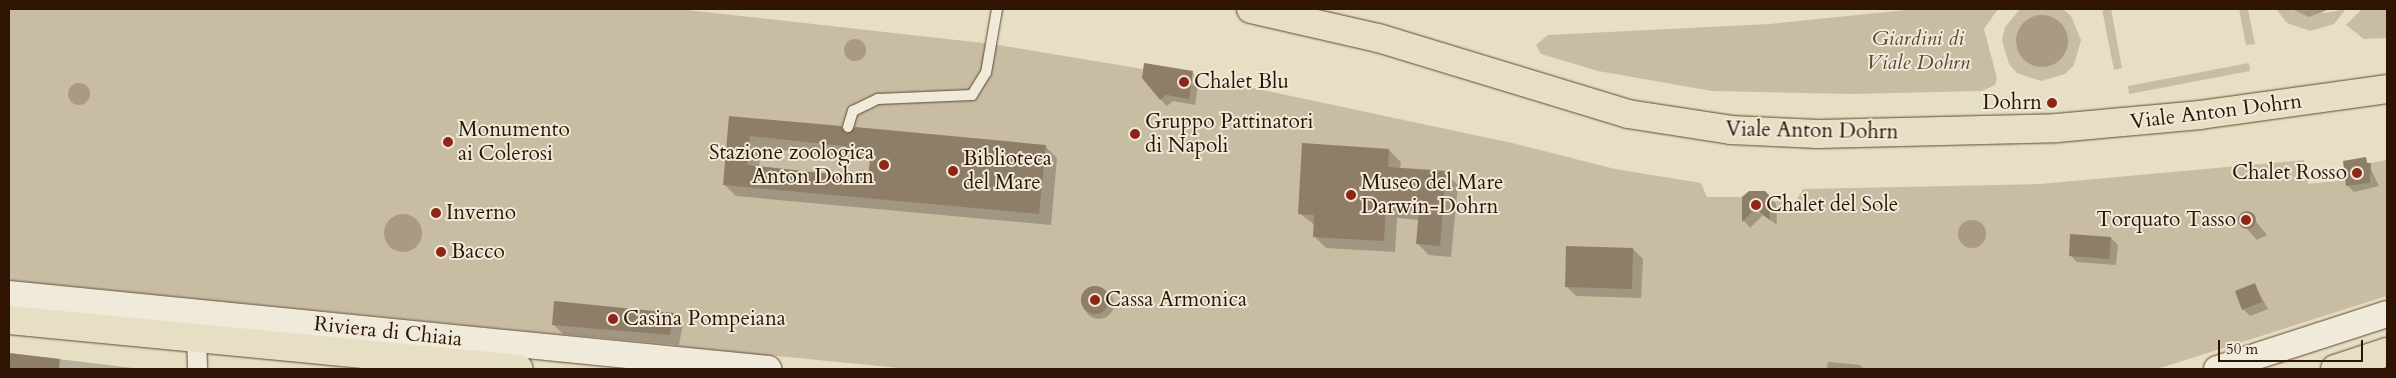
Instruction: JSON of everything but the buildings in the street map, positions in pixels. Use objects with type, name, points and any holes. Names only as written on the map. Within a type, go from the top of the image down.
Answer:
[{"type":"main road","name":"Viale Anton Dohrn","points":[[1251,9],[1378,38],[1628,114],[1731,130],[1818,134],[2056,128],[2200,115],[2387,89]]},
{"type":"main road","name":"Riviera di Chiaia","points":[[9,320],[519,369]]},
{"type":"main road","points":[[2335,369],[2387,352]]},
{"type":"street","name":"Riviera di Chiaia","points":[[9,294],[768,369]]},
{"type":"street","points":[[2216,369],[2387,314]]},
{"type":"street","points":[[196,338],[197,369]]},
{"type":"lane","points":[[848,127],[853,111],[878,99],[972,95],[986,73],[997,9]]},
{"type":"green space","points":[[9,9],[678,9],[992,44],[1143,69],[1142,74],[1158,76],[1151,89],[1160,100],[1166,95],[1188,98],[1191,84],[1210,87],[1211,79],[1512,143],[1615,169],[1701,183],[1707,197],[1742,197],[1742,210],[1749,215],[1753,211],[1764,215],[1770,201],[1796,201],[1803,189],[2040,184],[2304,160],[2308,184],[2345,180],[2346,186],[2369,183],[2371,163],[2387,160],[2387,296],[2157,369],[909,369],[9,280]]},
{"type":"green space","name":"Giardini di Viale Dohrn","points":[[1917,9],[1998,9],[1984,29],[1997,78],[1995,85],[1982,91],[1852,94],[1712,91],[1598,71],[1541,54],[1536,45],[1548,35],[1769,24]]},
{"type":"green space","points":[[2020,9],[2063,9],[2071,16],[2081,40],[2074,65],[2065,74],[2041,81],[2017,73],[2009,64],[2002,40],[2005,27]],"holes":[[[2031,18],[2056,20],[2066,33],[2016,46],[2019,29]]]},
{"type":"green space","points":[[2102,9],[2111,9],[2122,68],[2114,70]]},
{"type":"green space","points":[[2239,9],[2248,9],[2255,44],[2246,45]]},
{"type":"green space","points":[[2276,9],[2325,13],[2346,9],[2334,24],[2310,31],[2287,23]]},
{"type":"green space","points":[[2362,9],[2387,9],[2387,38],[2364,39],[2346,25]]},
{"type":"green space","points":[[2249,63],[2250,71],[2129,94],[2128,86]]},
{"type":"shaded area","points":[[2292,9],[2330,9],[2309,17]]},
{"type":"shaded area","points":[[2042,15],[2052,17],[2060,23],[2066,31],[2068,41],[2066,51],[2060,59],[2052,65],[2042,67],[2032,65],[2024,59],[2018,51],[2016,41],[2018,31],[2024,23],[2032,17]]},
{"type":"shaded area","points":[[855,39],[865,46],[866,50],[859,60],[855,61],[845,54],[844,50],[851,40]]},
{"type":"shaded area","points":[[79,83],[87,86],[90,94],[87,102],[79,105],[71,102],[68,94],[71,86]]},
{"type":"shaded area","points":[[403,214],[416,220],[422,233],[416,246],[403,252],[390,246],[384,233],[390,220]]},
{"type":"shaded area","points":[[1972,220],[1982,224],[1986,234],[1982,244],[1972,248],[1962,244],[1958,234],[1962,224]]},
{"type":"place","name":"Chalet Blu","points":[[1184,82]]},
{"type":"place","name":"Dohrn","points":[[2052,103]]},
{"type":"place","name":"Gruppo Pattinatori di Napoli","points":[[1135,134]]},
{"type":"place","name":"Monumento ai Colerosi","points":[[448,142]]},
{"type":"place","name":"Stazione zoologica Anton Dohrn","points":[[884,165]]},
{"type":"place","name":"Biblioteca del Mare","points":[[953,171]]},
{"type":"place","name":"Chalet Rosso","points":[[2357,173]]},
{"type":"place","name":"Museo del Mare Darwin-Dohrn","points":[[1351,195]]},
{"type":"place","name":"Chalet del Sole","points":[[1756,205]]},
{"type":"place","name":"Inverno","points":[[436,213]]},
{"type":"place","name":"Torquato Tasso","points":[[2246,220]]},
{"type":"place","name":"Bacco","points":[[441,252]]},
{"type":"place","name":"Cassa Armonica","points":[[1095,300]]},
{"type":"place","name":"Casina Pompeiana","points":[[613,319]]}]
